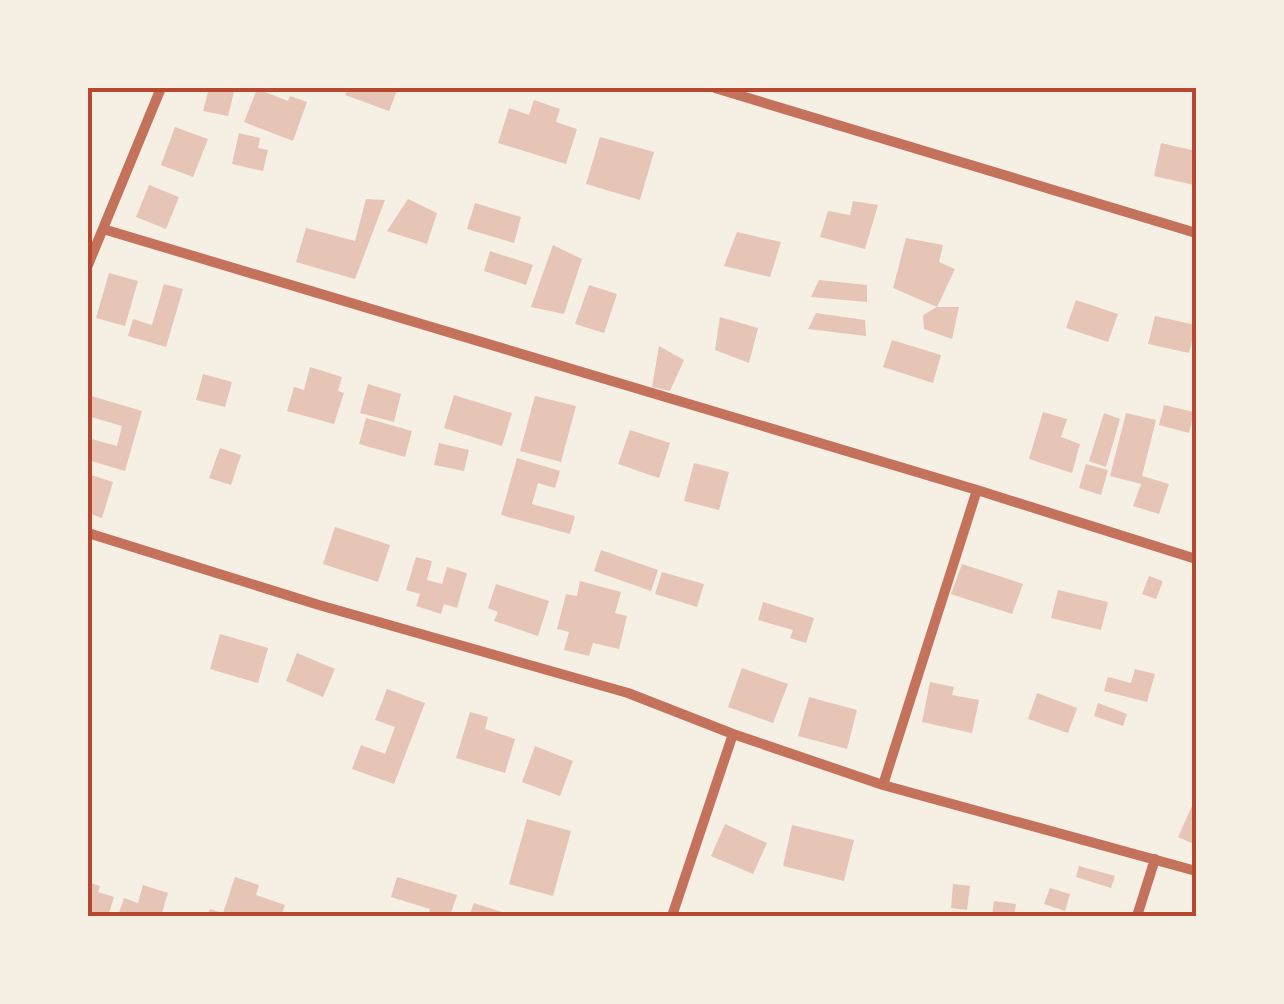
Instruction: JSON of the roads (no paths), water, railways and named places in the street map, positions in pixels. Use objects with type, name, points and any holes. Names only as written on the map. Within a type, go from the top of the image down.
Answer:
[{"type":"street","points":[[88,265],[160,88]]},
{"type":"street","points":[[716,88],[1196,234]]},
{"type":"street","points":[[102,229],[1196,559]]},
{"type":"street","points":[[883,785],[977,490]]},
{"type":"street","points":[[88,533],[628,694],[883,785],[1196,872]]},
{"type":"street","points":[[672,916],[732,734]]},
{"type":"street","points":[[1138,916],[1155,859]]}]
